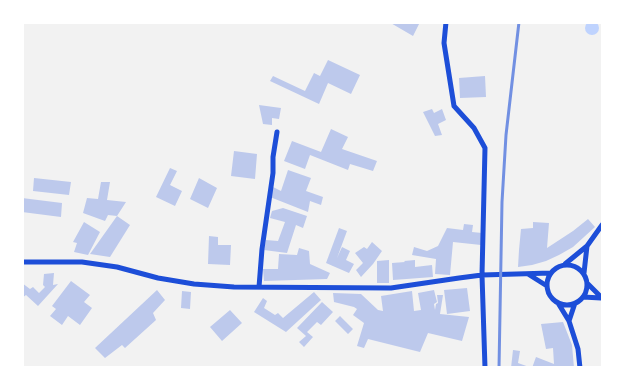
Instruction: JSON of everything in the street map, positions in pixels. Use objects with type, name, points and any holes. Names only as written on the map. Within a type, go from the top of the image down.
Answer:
[{"type":"street","points":[[446,22],[444,43],[454,106],[474,128],[485,148],[482,276],[485,368]]},
{"type":"street","points":[[259,287],[277,132]]},
{"type":"street","points":[[580,368],[578,349],[569,321],[558,303],[550,296],[547,286],[548,277],[554,269],[564,264],[587,246],[602,225]]},
{"type":"street","points":[[569,321],[575,303],[585,293],[587,283],[584,273],[587,246]]},
{"type":"street","points":[[22,262],[82,262],[118,267],[158,278],[194,284],[259,287],[392,288],[459,278],[551,272]]},
{"type":"street","points":[[564,264],[575,266],[584,273]]},
{"type":"street","points":[[528,274],[547,286]]},
{"type":"street","points":[[587,283],[602,298]]},
{"type":"street","points":[[582,297],[602,298]]},
{"type":"street","points":[[558,303],[575,303]]},
{"type":"water","points":[[592,21],[597,23],[599,28],[597,33],[592,35],[587,33],[585,28],[587,23]]},
{"type":"building","points":[[389,22],[420,22],[413,36]]},
{"type":"building","points":[[328,60],[360,75],[351,94],[328,83],[319,104],[270,81],[273,76],[305,91],[314,73],[320,76]]},
{"type":"building","points":[[485,76],[486,97],[460,98],[459,78]]},
{"type":"building","points":[[259,105],[281,108],[279,119],[272,118],[272,125],[263,124]]},
{"type":"building","points":[[432,109],[434,113],[442,109],[446,120],[438,124],[442,135],[435,136],[423,112]]},
{"type":"building","points":[[331,129],[348,137],[342,149],[377,161],[373,171],[350,164],[348,170],[310,155],[305,169],[284,161],[292,141],[321,152]]},
{"type":"building","points":[[234,151],[257,154],[255,179],[231,176]]},
{"type":"building","points":[[170,168],[177,171],[170,185],[182,191],[175,206],[156,197]]},
{"type":"building","points":[[288,170],[311,178],[306,191],[323,197],[321,205],[310,201],[308,212],[270,197],[273,187],[281,191]]},
{"type":"building","points":[[34,178],[71,182],[69,195],[33,191]]},
{"type":"building","points":[[199,178],[217,188],[208,208],[190,199]]},
{"type":"building","points":[[101,182],[110,182],[107,200],[126,202],[117,216],[108,215],[105,221],[83,213],[87,198],[98,199]]},
{"type":"building","points":[[22,198],[62,203],[61,217],[22,212]]},
{"type":"building","points":[[283,208],[307,216],[303,228],[296,225],[287,253],[264,250],[266,240],[278,241],[285,222],[270,218],[272,211]]},
{"type":"building","points":[[117,216],[130,225],[110,257],[90,254]]},
{"type":"building","points":[[588,219],[595,227],[573,247],[546,261],[518,267],[521,229],[533,228],[533,222],[549,223],[547,248]]},
{"type":"building","points":[[84,222],[100,232],[88,255],[74,252],[77,243],[73,242]]},
{"type":"building","points":[[464,224],[473,225],[472,232],[482,233],[481,245],[453,242],[450,275],[435,274],[436,259],[412,255],[414,247],[427,251],[438,246],[447,228],[463,230]]},
{"type":"building","points":[[339,228],[347,231],[337,258],[342,247],[350,251],[346,260],[354,264],[349,273],[326,263]]},
{"type":"building","points":[[209,236],[218,237],[218,245],[231,245],[230,265],[208,264]]},
{"type":"building","points":[[372,242],[382,251],[361,277],[356,270],[363,263],[355,253],[364,247],[367,249]]},
{"type":"building","points":[[299,248],[309,251],[310,264],[330,273],[327,279],[264,281],[263,269],[278,269],[279,254],[297,255]]},
{"type":"building","points":[[389,260],[389,283],[377,283],[377,261]]},
{"type":"building","points":[[415,260],[415,267],[432,265],[433,277],[393,280],[392,263]]},
{"type":"building","points":[[54,273],[53,285],[58,284],[38,306],[26,295],[22,298],[22,283],[30,289],[33,287],[39,293],[45,287],[43,285],[44,274]]},
{"type":"building","points":[[71,281],[90,295],[84,302],[92,308],[80,325],[68,316],[62,325],[50,316],[56,309],[52,306]]},
{"type":"building","points":[[467,288],[470,311],[447,314],[444,290]]},
{"type":"building","points":[[157,290],[165,300],[153,313],[156,320],[125,348],[122,345],[105,358],[95,348]]},
{"type":"building","points":[[434,290],[437,302],[434,304],[435,310],[438,303],[437,295],[443,295],[440,314],[469,317],[462,341],[428,333],[420,352],[368,339],[364,348],[357,346],[364,323],[353,315],[357,309],[334,302],[333,293],[361,294],[378,310],[383,311],[381,296],[412,291],[414,311],[421,310],[418,293]]},
{"type":"building","points":[[182,291],[191,292],[190,309],[181,308]]},
{"type":"building","points":[[314,292],[321,300],[286,332],[254,312],[263,298],[267,301],[264,308],[275,315],[278,313],[283,318]]},
{"type":"building","points":[[322,302],[333,312],[321,325],[317,322],[307,332],[313,337],[304,347],[299,342],[306,336],[297,328]]},
{"type":"building","points":[[230,310],[242,323],[222,341],[210,327]]},
{"type":"building","points":[[340,316],[353,329],[348,334],[335,321]]},
{"type":"building","points":[[563,322],[572,345],[574,368],[532,368],[536,357],[554,364],[553,348],[546,349],[541,324]]},
{"type":"building","points":[[513,350],[520,351],[518,363],[532,368],[511,368]]},
{"type":"railway","points":[[499,368],[502,202],[506,135],[519,22]]}]
